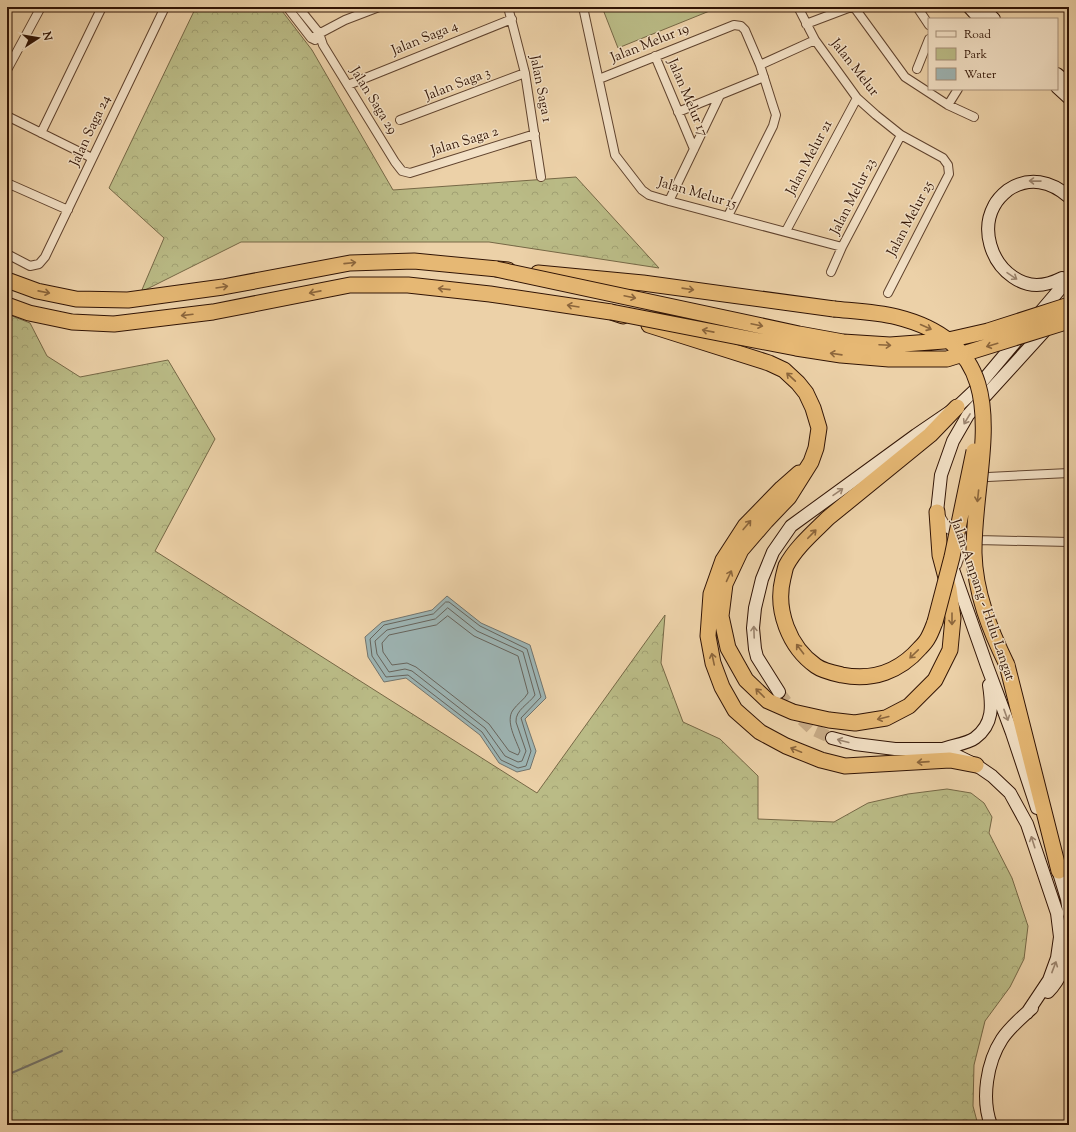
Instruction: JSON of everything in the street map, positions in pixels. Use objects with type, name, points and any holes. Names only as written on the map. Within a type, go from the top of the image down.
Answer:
[{"type":"highway","points":[[7,280],[37,291],[76,299],[128,300],[223,287],[350,263],[414,261],[650,284],[895,316],[934,330],[953,344],[967,361],[977,379],[981,394],[984,445],[975,524],[974,554],[976,578],[991,629],[1007,665],[1059,871]]},
{"type":"highway","points":[[496,269],[799,334],[843,342],[890,346],[944,341],[988,331],[1069,306]]},
{"type":"highway","points":[[7,305],[28,313],[72,322],[114,324],[213,312],[350,285],[408,285],[490,294],[611,312],[796,348],[841,355],[947,359],[1069,321]]},
{"type":"highway","points":[[611,312],[774,365],[784,370],[798,383],[806,393],[813,408],[819,428],[816,448],[811,462],[790,497],[766,521],[742,550],[726,584],[721,616],[728,648],[746,680],[768,702],[793,712],[829,720],[855,723],[886,718],[909,706],[935,680],[950,650],[953,618],[949,589],[940,554],[937,512]]},
{"type":"highway","points":[[958,407],[930,435],[834,513],[798,549],[786,566],[781,588],[781,609],[786,626],[800,651],[816,666],[831,673],[851,677],[865,677],[879,674],[898,668],[914,655],[928,639],[935,622],[952,557],[975,448],[982,429]]},
{"type":"highway","points":[[811,462],[782,488],[745,526],[723,560],[711,594],[708,636],[713,663],[722,687],[735,710],[760,732],[786,746],[827,762],[845,766],[950,760],[976,765]]},
{"type":"street","points":[[7,70],[41,7]]},
{"type":"street","points":[[41,133],[102,7]]},
{"type":"street","name":"Jalan Saga 24","points":[[7,254],[30,266],[39,264],[45,257],[165,7]]},
{"type":"street","name":"Jalan Saga 29","points":[[287,7],[311,38],[323,45]]},
{"type":"street","name":"Jalan Saga 29","points":[[298,7],[319,33],[323,45],[402,171]]},
{"type":"street","points":[[311,38],[346,20],[378,7]]},
{"type":"street","name":"Jalan Saga 1","points":[[508,7],[525,73],[541,177]]},
{"type":"street","name":"Jalan Melur 15","points":[[583,7],[615,155],[642,190],[649,195],[669,201],[842,247]]},
{"type":"street","name":"Jalan Melur","points":[[798,7],[816,40],[857,98],[901,135],[943,158]]},
{"type":"street","points":[[806,24],[850,7]]},
{"type":"street","points":[[854,7],[905,77],[948,104],[974,117]]},
{"type":"street","points":[[917,7],[928,24]]},
{"type":"street","points":[[969,7],[979,18]]},
{"type":"street","points":[[982,7],[993,18]]},
{"type":"street","name":"Jalan Saga 4","points":[[348,85],[512,18]]},
{"type":"street","name":"Jalan Melur 19","points":[[599,79],[734,25],[741,26],[745,30],[760,65],[776,115],[773,126],[728,216]]},
{"type":"street","points":[[760,65],[816,40]]},
{"type":"street","points":[[917,68],[928,41]]},
{"type":"street","name":"Jalan Melur 17","points":[[656,56],[694,149]]},
{"type":"street","name":"Jalan Saga 3","points":[[400,120],[525,73]]},
{"type":"street","points":[[1058,75],[1069,84]]},
{"type":"street","points":[[678,112],[764,76]]},
{"type":"street","points":[[1058,88],[1069,98]]},
{"type":"street","points":[[948,104],[957,90]]},
{"type":"street","points":[[669,201],[720,95]]},
{"type":"street","name":"Jalan Melur 21","points":[[786,231],[857,98]]},
{"type":"street","points":[[7,116],[92,158]]},
{"type":"street","name":"Jalan Saga 2","points":[[402,171],[410,173],[535,134]]},
{"type":"street","name":"Jalan Melur 23","points":[[831,272],[842,247],[901,135]]},
{"type":"street","name":"Jalan Melur 25","points":[[888,293],[949,174],[948,165],[943,158]]},
{"type":"street","points":[[779,692],[757,657],[753,628],[755,608],[762,579],[773,552],[791,526],[916,435],[958,407],[975,390],[1066,282],[1065,277],[1040,285],[1020,282],[1006,272],[995,259],[989,243],[988,225],[993,206],[1002,194],[1015,185],[1029,181],[1041,181],[1054,186],[1069,198]]},
{"type":"street","points":[[7,183],[68,210]]},
{"type":"street","name":"Jalan Ampang - Hulu Langat","points":[[1069,306],[968,415],[953,441],[941,475],[937,512],[954,573],[1012,733],[1059,871],[1067,899],[1069,913]]},
{"type":"street","points":[[988,477],[1069,473]]},
{"type":"street","points":[[937,512],[948,529],[962,537],[978,540],[1069,542]]},
{"type":"street","points":[[954,573],[959,558],[966,547],[978,540]]},
{"type":"street","points":[[832,738],[855,744],[895,749],[943,749],[975,739],[987,727],[992,707],[987,666]]},
{"type":"street","points":[[943,749],[976,765],[992,776],[1010,793],[1027,824],[1057,913],[1060,937],[1057,958],[1049,980],[1027,1013]]},
{"type":"street","points":[[991,1125],[987,1109],[987,1092],[989,1071],[994,1054],[1002,1039],[1012,1026],[1050,990],[1061,976],[1067,958],[1069,945]]},
{"type":"green space","points":[[196,7],[279,7],[312,50],[393,190],[576,177],[659,268],[489,242],[241,242],[141,292],[164,238],[109,188]]},
{"type":"green space","points":[[602,7],[711,7],[712,10],[618,48]]},
{"type":"green space","points":[[7,314],[30,323],[47,356],[80,377],[168,360],[215,439],[155,551],[537,793],[665,615],[661,663],[683,722],[720,739],[758,776],[758,819],[834,822],[868,803],[908,794],[947,789],[971,793],[984,803],[992,817],[989,833],[1012,878],[1028,926],[1024,959],[1010,987],[985,1021],[974,1065],[973,1106],[978,1125],[7,1125]]},
{"type":"water","points":[[447,596],[481,623],[530,645],[546,698],[525,719],[536,751],[530,769],[517,772],[499,763],[480,735],[406,678],[384,682],[368,657],[365,637],[382,622],[432,610]]},
{"type":"waterway","points":[[7,1075],[62,1051]]},
{"type":"tunnel","points":[[779,692],[793,711],[812,729],[832,738]]}]
